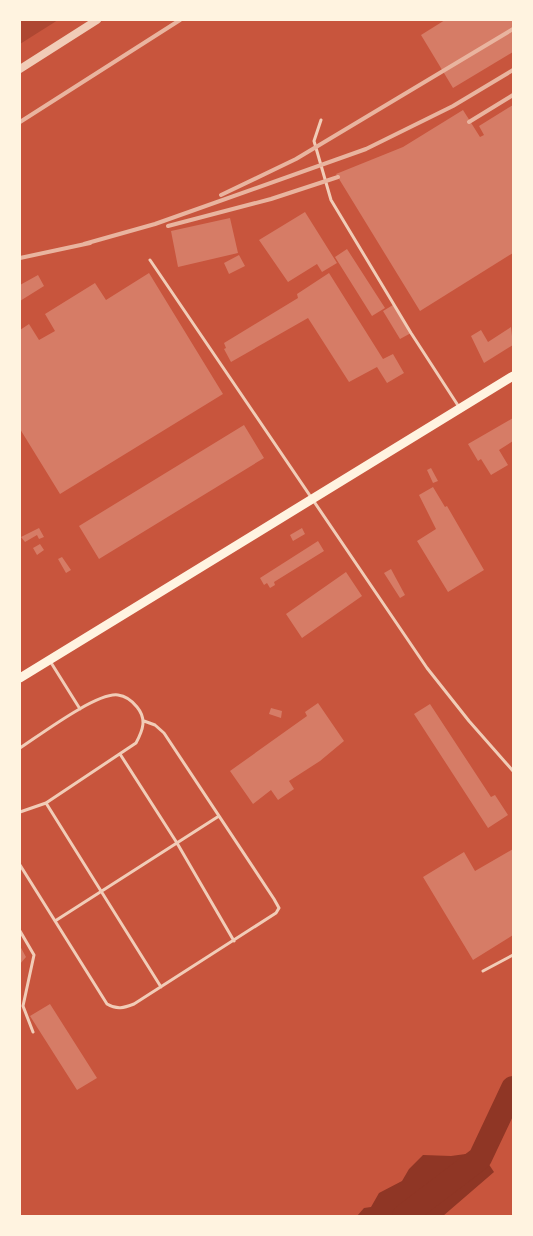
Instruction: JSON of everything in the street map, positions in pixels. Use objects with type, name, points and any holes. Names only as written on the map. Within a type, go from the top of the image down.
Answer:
[{"type":"main road","points":[[20,678],[513,376]]},
{"type":"street","points":[[20,69],[97,20]]},
{"type":"lane","points":[[321,120],[314,141],[331,200],[411,333],[460,409]]},
{"type":"lane","points":[[150,260],[427,668],[469,721],[513,770]]},
{"type":"lane","points":[[50,660],[80,709]]},
{"type":"lane","points":[[20,748],[80,709],[108,696],[119,695],[133,701],[142,712],[144,721],[142,732],[136,743],[46,803],[20,812]]},
{"type":"lane","points":[[20,865],[107,1004],[121,1009],[134,1004],[276,913],[279,908],[164,733],[155,725],[144,721]]},
{"type":"lane","points":[[120,754],[177,843],[234,941]]},
{"type":"lane","points":[[46,803],[161,987]]},
{"type":"lane","points":[[54,921],[219,816]]},
{"type":"lane","points":[[20,931],[34,954],[23,1006],[33,1032]]},
{"type":"lane","points":[[483,971],[513,955]]},
{"type":"shaded area","points":[[20,20],[58,20],[20,44]]},
{"type":"shaded area","points":[[473,1153],[486,1160],[494,1172],[443,1216],[357,1216],[364,1208],[371,1207],[379,1193],[402,1181],[409,1169],[423,1155],[451,1156]]},
{"type":"building","points":[[445,20],[513,20],[513,52],[453,88],[421,35]]},
{"type":"building","points":[[513,105],[513,253],[420,311],[336,174],[403,147],[463,110],[480,137],[484,135],[479,126]]},
{"type":"building","points":[[305,212],[337,263],[322,272],[317,264],[288,282],[259,240]]},
{"type":"building","points":[[230,218],[238,253],[178,267],[171,231]]},
{"type":"building","points":[[347,249],[385,308],[372,316],[335,257]]},
{"type":"building","points":[[239,255],[245,266],[229,274],[224,263]]},
{"type":"building","points":[[149,273],[223,394],[60,494],[20,429],[20,330],[29,324],[39,340],[55,331],[45,314],[95,283],[106,300]]},
{"type":"building","points":[[329,273],[383,359],[393,354],[404,373],[387,383],[377,367],[349,382],[308,318],[231,362],[224,349],[226,348],[224,343],[298,298],[297,294]]},
{"type":"building","points":[[38,275],[44,286],[20,301],[20,285]]},
{"type":"building","points":[[393,305],[411,333],[400,339],[383,311]]},
{"type":"building","points":[[511,327],[513,345],[484,363],[471,336],[481,330],[488,342]]},
{"type":"building","points":[[513,418],[513,441],[499,450],[508,465],[491,475],[481,459],[478,461],[468,444]]},
{"type":"building","points":[[244,425],[264,458],[99,559],[79,526]]},
{"type":"building","points":[[431,468],[438,481],[433,483],[427,470]]},
{"type":"building","points":[[433,487],[445,507],[447,506],[484,570],[448,592],[417,541],[436,529],[419,495]]},
{"type":"building","points":[[39,528],[44,537],[39,539],[37,535],[25,542],[21,537]]},
{"type":"building","points":[[302,528],[305,534],[293,541],[290,535]]},
{"type":"building","points":[[318,541],[324,551],[274,582],[275,585],[270,588],[267,583],[264,585],[260,578]]},
{"type":"building","points":[[40,544],[44,550],[37,555],[33,548]]},
{"type":"building","points":[[62,557],[71,570],[66,573],[58,559]]},
{"type":"building","points":[[391,569],[405,595],[400,598],[384,573]]},
{"type":"building","points":[[346,572],[362,596],[302,638],[286,614]]},
{"type":"building","points":[[318,703],[344,741],[320,761],[289,781],[294,789],[278,800],[271,790],[253,804],[230,771],[307,716],[305,712]]},
{"type":"building","points":[[430,704],[491,797],[495,795],[508,815],[488,828],[414,714]]},
{"type":"building","points":[[271,708],[282,711],[281,718],[269,714]]},
{"type":"building","points":[[513,849],[513,935],[473,960],[423,877],[464,852],[475,871]]},
{"type":"building","points":[[20,946],[26,957],[20,964]]},
{"type":"building","points":[[50,1004],[97,1078],[77,1090],[30,1016]]},
{"type":"waterway","points":[[404,1216],[480,1158],[513,1088]]},
{"type":"railway","points":[[20,122],[180,20]]},
{"type":"railway","points":[[221,195],[296,159],[513,29]]},
{"type":"railway","points":[[84,244],[155,224],[366,149],[453,106],[513,70]]},
{"type":"railway","points":[[469,122],[513,95]]},
{"type":"railway","points":[[168,226],[271,199],[338,177]]},
{"type":"railway","points":[[20,258],[90,243]]}]
